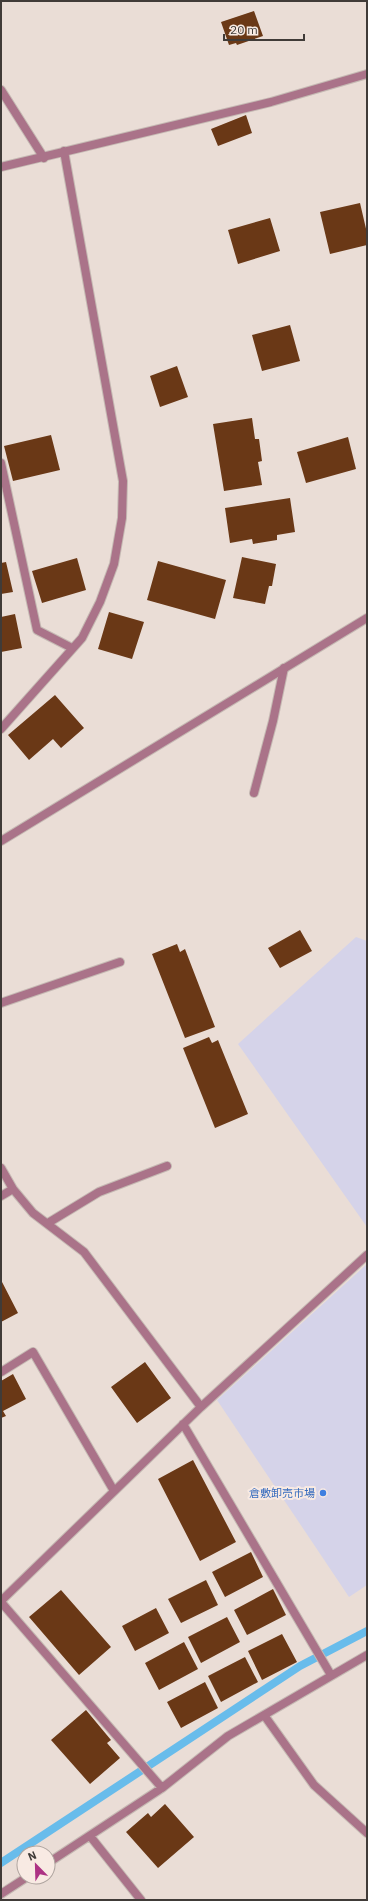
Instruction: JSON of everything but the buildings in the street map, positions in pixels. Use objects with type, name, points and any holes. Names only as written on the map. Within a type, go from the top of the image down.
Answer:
[{"type":"street","points":[[1,167],[44,158],[64,151],[271,102],[367,74]]},
{"type":"street","points":[[1,90],[44,158]]},
{"type":"street","points":[[4,726],[82,638],[100,602],[114,564],[122,518],[123,481],[64,151]]},
{"type":"street","points":[[1,463],[37,630],[72,648]]},
{"type":"street","points":[[1,841],[367,618]]},
{"type":"street","points":[[254,793],[273,721],[284,668]]},
{"type":"street","points":[[1,716],[4,726]]},
{"type":"street","points":[[1,1003],[120,962]]},
{"type":"street","points":[[48,1223],[99,1192],[167,1166]]},
{"type":"street","points":[[1,1168],[13,1189],[33,1213],[84,1252],[201,1407]]},
{"type":"street","points":[[1,1196],[13,1189]]},
{"type":"street","points":[[162,1788],[1,1602],[183,1424],[367,1255]]},
{"type":"street","points":[[1,1372],[32,1352],[114,1491]]},
{"type":"street","points":[[183,1424],[331,1675]]},
{"type":"street","points":[[56,1858],[162,1788],[228,1736],[367,1655]]},
{"type":"street","points":[[264,1715],[314,1785],[367,1833]]},
{"type":"street","points":[[90,1836],[140,1900]]},
{"type":"street","points":[[1,1894],[16,1884]]},
{"type":"shaded area","points":[[356,937],[367,941],[367,1227],[238,1044]]},
{"type":"shaded area","name":"倉敷卸売市場","points":[[367,1264],[367,1585],[349,1597],[217,1400]]},
{"type":"waterway","points":[[1,1863],[300,1666],[367,1631]]},
{"type":"place","name":"倉敷卸売市場","points":[[323,1493]]}]
